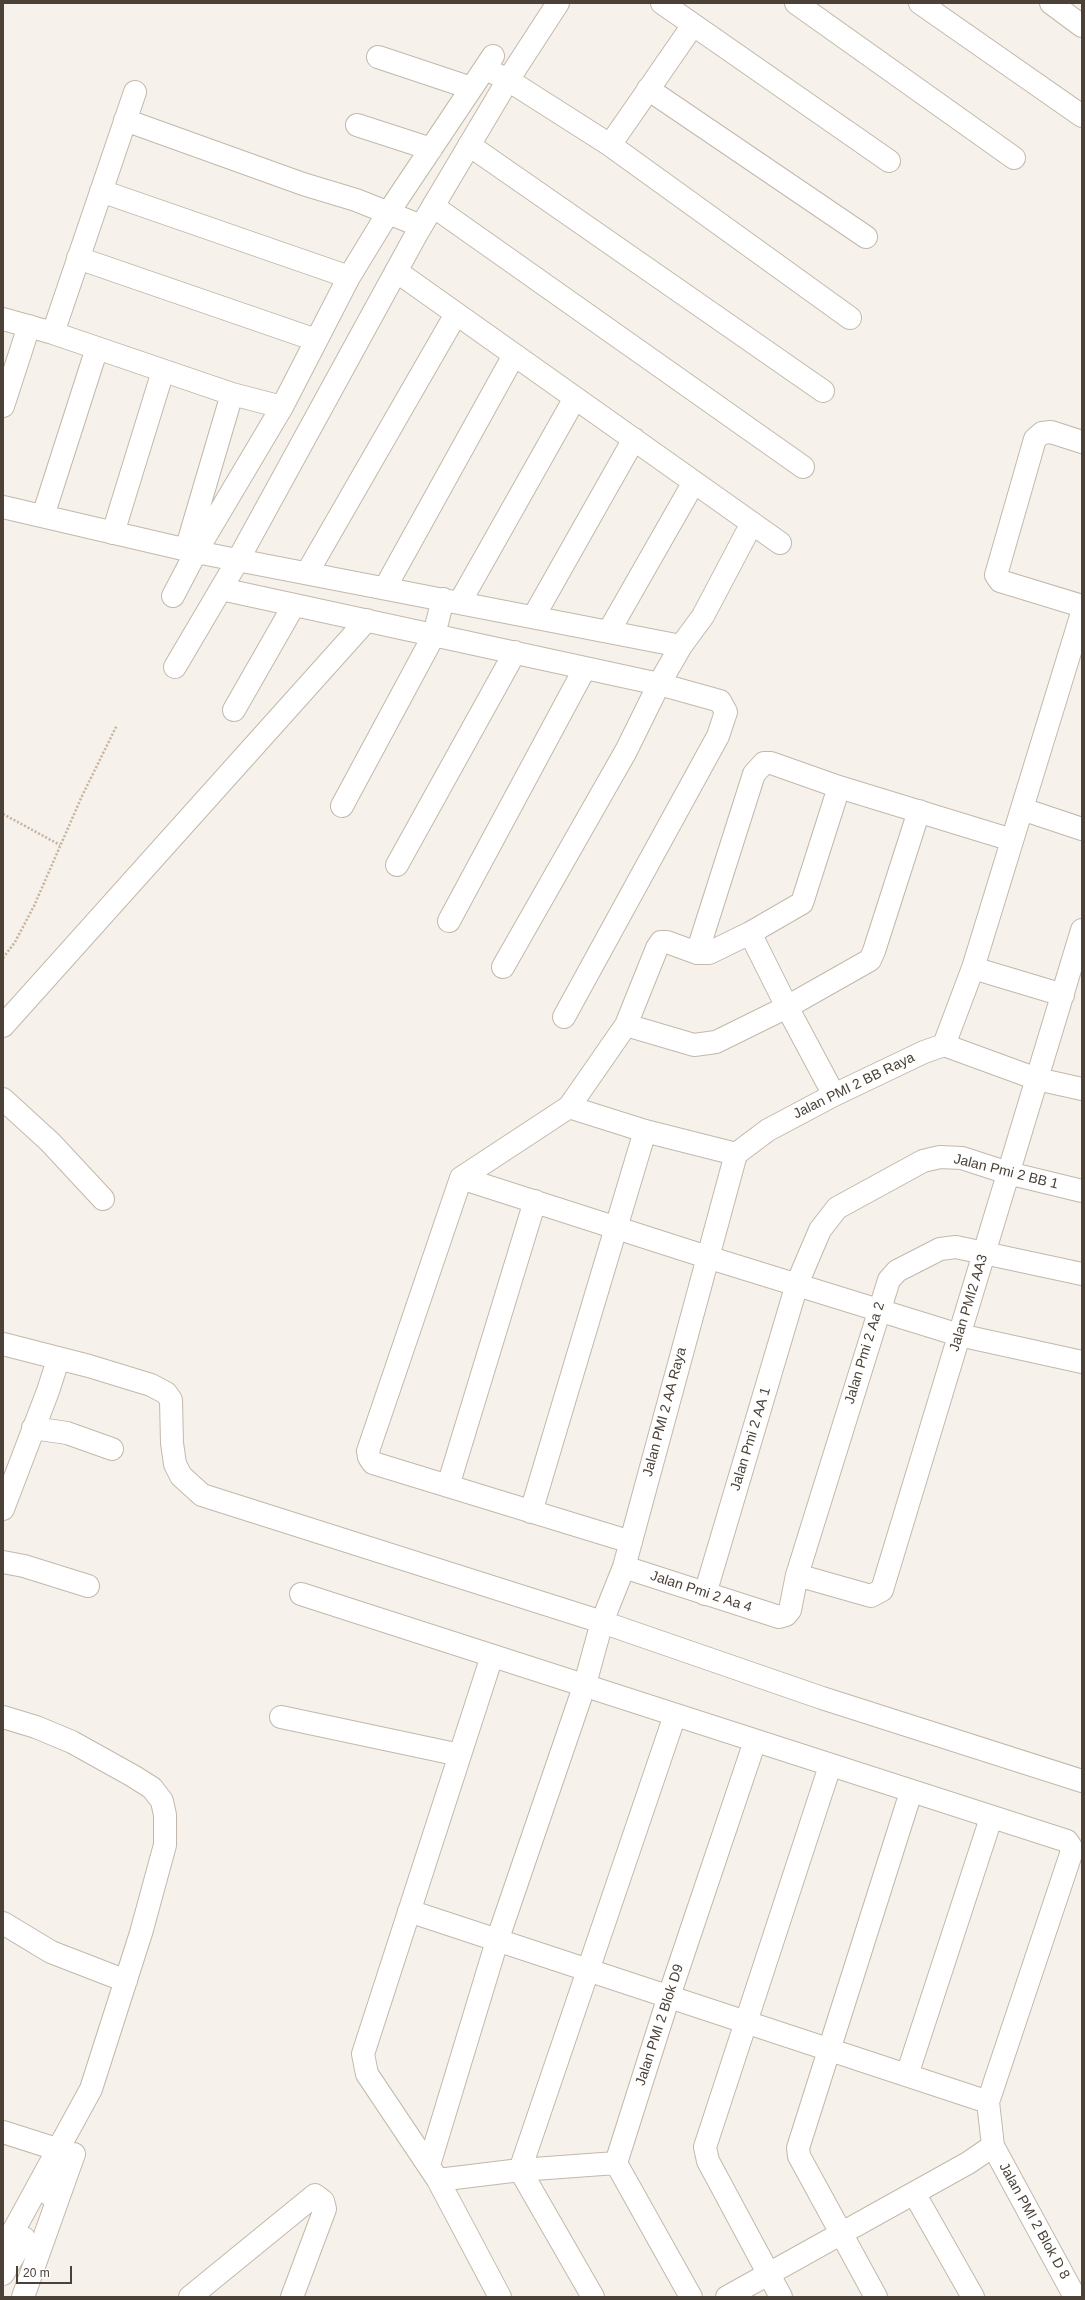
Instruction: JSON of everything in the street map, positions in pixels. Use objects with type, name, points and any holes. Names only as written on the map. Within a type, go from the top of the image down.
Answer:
[{"type":"street","points":[[175,667],[238,560],[421,226],[508,80],[558,3]]},
{"type":"street","points":[[662,3],[889,161]]},
{"type":"street","points":[[796,3],[1014,158]]},
{"type":"street","points":[[920,3],[1082,116]]},
{"type":"street","points":[[1051,3],[1082,26]]},
{"type":"street","points":[[610,145],[693,25]]},
{"type":"street","points":[[378,57],[471,88]]},
{"type":"street","points":[[191,551],[282,407],[349,277],[388,213],[488,62],[508,80],[610,145],[850,318]]},
{"type":"street","points":[[648,89],[866,237]]},
{"type":"street","points":[[53,333],[135,92]]},
{"type":"street","points":[[125,120],[303,184],[356,200],[421,226]]},
{"type":"street","points":[[357,125],[431,148]]},
{"type":"street","points":[[469,145],[823,391]]},
{"type":"street","points":[[101,191],[349,277]]},
{"type":"street","points":[[433,206],[803,467]]},
{"type":"street","points":[[78,258],[316,340]]},
{"type":"street","points":[[396,271],[780,543]]},
{"type":"street","points":[[308,573],[456,314]]},
{"type":"street","points":[[3,319],[53,333],[232,394],[282,407]]},
{"type":"street","points":[[3,406],[29,326]]},
{"type":"street","points":[[43,516],[97,348]]},
{"type":"street","points":[[385,588],[514,355]]},
{"type":"street","points":[[113,533],[163,371]]},
{"type":"street","points":[[174,596],[191,551],[232,394]]},
{"type":"street","points":[[342,806],[452,601],[575,398]]},
{"type":"street","points":[[1082,442],[1052,432],[1042,433],[1036,439],[996,575],[1000,581],[1082,606]]},
{"type":"street","points":[[534,616],[634,439]]},
{"type":"street","points":[[609,631],[694,482]]},
{"type":"street","points":[[3,507],[191,551],[534,616],[681,646]]},
{"type":"street","points":[[503,967],[626,751],[659,684],[681,646],[703,616],[752,523]]},
{"type":"street","points":[[221,589],[659,684],[720,701],[726,712],[718,736],[564,1017]]},
{"type":"street","points":[[234,710],[294,605]]},
{"type":"street","points":[[1082,613],[973,968],[944,1045],[1037,1079],[1082,1089]]},
{"type":"street","points":[[3,1026],[367,620]]},
{"type":"street","points":[[397,865],[515,652]]},
{"type":"street","points":[[449,920],[585,668]]},
{"type":"street","points":[[697,953],[754,774],[764,763],[771,763],[839,787],[1012,840]]},
{"type":"street","points":[[631,1542],[373,1463],[369,1457],[368,1451],[461,1178],[569,1107],[626,1025],[657,948],[661,942],[667,942],[697,953],[709,953],[750,934],[802,903],[839,787]]},
{"type":"street","points":[[1022,809],[1082,829]]},
{"type":"street","points":[[626,1025],[694,1045],[705,1045],[716,1042],[787,1007],[870,960],[919,811]]},
{"type":"street","name":"Jalan PMI2 AA3","points":[[797,1575],[871,1596],[882,1590],[1082,930]]},
{"type":"street","points":[[750,934],[834,1095]]},
{"type":"street","points":[[973,968],[1063,995]]},
{"type":"street","name":"Jalan PMI 2 BB Raya","points":[[736,1154],[768,1130],[834,1095],[924,1052],[944,1045]]},
{"type":"street","points":[[3,1099],[50,1142],[103,1199]]},
{"type":"street","points":[[569,1107],[645,1131],[736,1154],[707,1257]]},
{"type":"street","points":[[531,1512],[645,1131]]},
{"type":"street","name":"Jalan Pmi 2 BB 1","points":[[797,1284],[820,1230],[837,1208],[923,1161],[940,1157],[962,1158],[1008,1173],[1082,1191]]},
{"type":"street","points":[[461,1178],[707,1257],[959,1335],[1082,1362]]},
{"type":"street","points":[[448,1486],[535,1201]]},
{"type":"street","name":"Jalan Pmi 2 Aa 2","points":[[779,1617],[782,1617],[790,1610],[797,1575],[878,1310],[889,1280],[898,1271],[940,1249],[956,1247],[1082,1274]]},
{"type":"street","name":"Jalan PMI 2 AA Raya","points":[[434,2173],[498,1941],[585,1684],[602,1622],[624,1567],[707,1257]]},
{"type":"street","name":"Jalan Pmi 2 AA 1","points":[[705,1594],[797,1284]]},
{"type":"street","points":[[3,1344],[58,1360],[96,1368],[151,1385],[166,1393],[171,1400],[172,1443],[175,1464],[181,1476],[202,1495],[602,1622],[822,1698],[1082,1781]]},
{"type":"street","points":[[3,1509],[58,1360]]},
{"type":"street","points":[[33,1428],[67,1433],[112,1449]]},
{"type":"street","points":[[3,1562],[24,1566],[88,1586]]},
{"type":"street","name":"Jalan Pmi 2 Aa 4","points":[[624,1567],[779,1617]]},
{"type":"street","points":[[301,1594],[492,1656],[585,1684],[830,1766],[1067,1841],[1071,1847],[1071,1854],[988,2102],[993,2146],[968,2163],[727,2297]]},
{"type":"street","points":[[492,1656],[363,2054],[363,2059],[367,2074],[434,2173],[500,2297]]},
{"type":"street","points":[[592,2297],[520,2170],[675,1715]]},
{"type":"street","points":[[3,1717],[36,1727],[72,1742],[152,1788],[162,1801],[165,1815],[165,1845],[126,1981],[91,2089],[3,2250]]},
{"type":"street","points":[[281,1717],[460,1755]]},
{"type":"street","name":"Jalan PMI 2 Blok D9","points":[[616,2163],[669,1996],[755,1741]]},
{"type":"street","points":[[781,2297],[708,2161],[705,2147],[830,1766]]},
{"type":"street","points":[[876,2297],[842,2232],[799,2156],[798,2148],[911,1792]]},
{"type":"street","points":[[907,2075],[991,1818]]},
{"type":"street","points":[[409,1911],[988,2102]]},
{"type":"street","points":[[3,1923],[51,1952],[126,1981]]},
{"type":"street","points":[[3,2132],[74,2154]]},
{"type":"street","name":"Jalan PMI 2 Blok D 8","points":[[993,2146],[1075,2297]]},
{"type":"street","points":[[3,2274],[74,2154]]},
{"type":"street","points":[[23,2297],[74,2154]]},
{"type":"street","points":[[434,2173],[520,2170],[616,2163],[691,2297]]},
{"type":"street","points":[[914,2192],[972,2297]]},
{"type":"street","points":[[190,2297],[314,2195],[323,2201],[325,2208],[292,2297]]},
{"type":"path","points":[[3,958],[15,942],[34,906],[60,845],[116,725]]},
{"type":"path","points":[[3,814],[60,845]]}]
